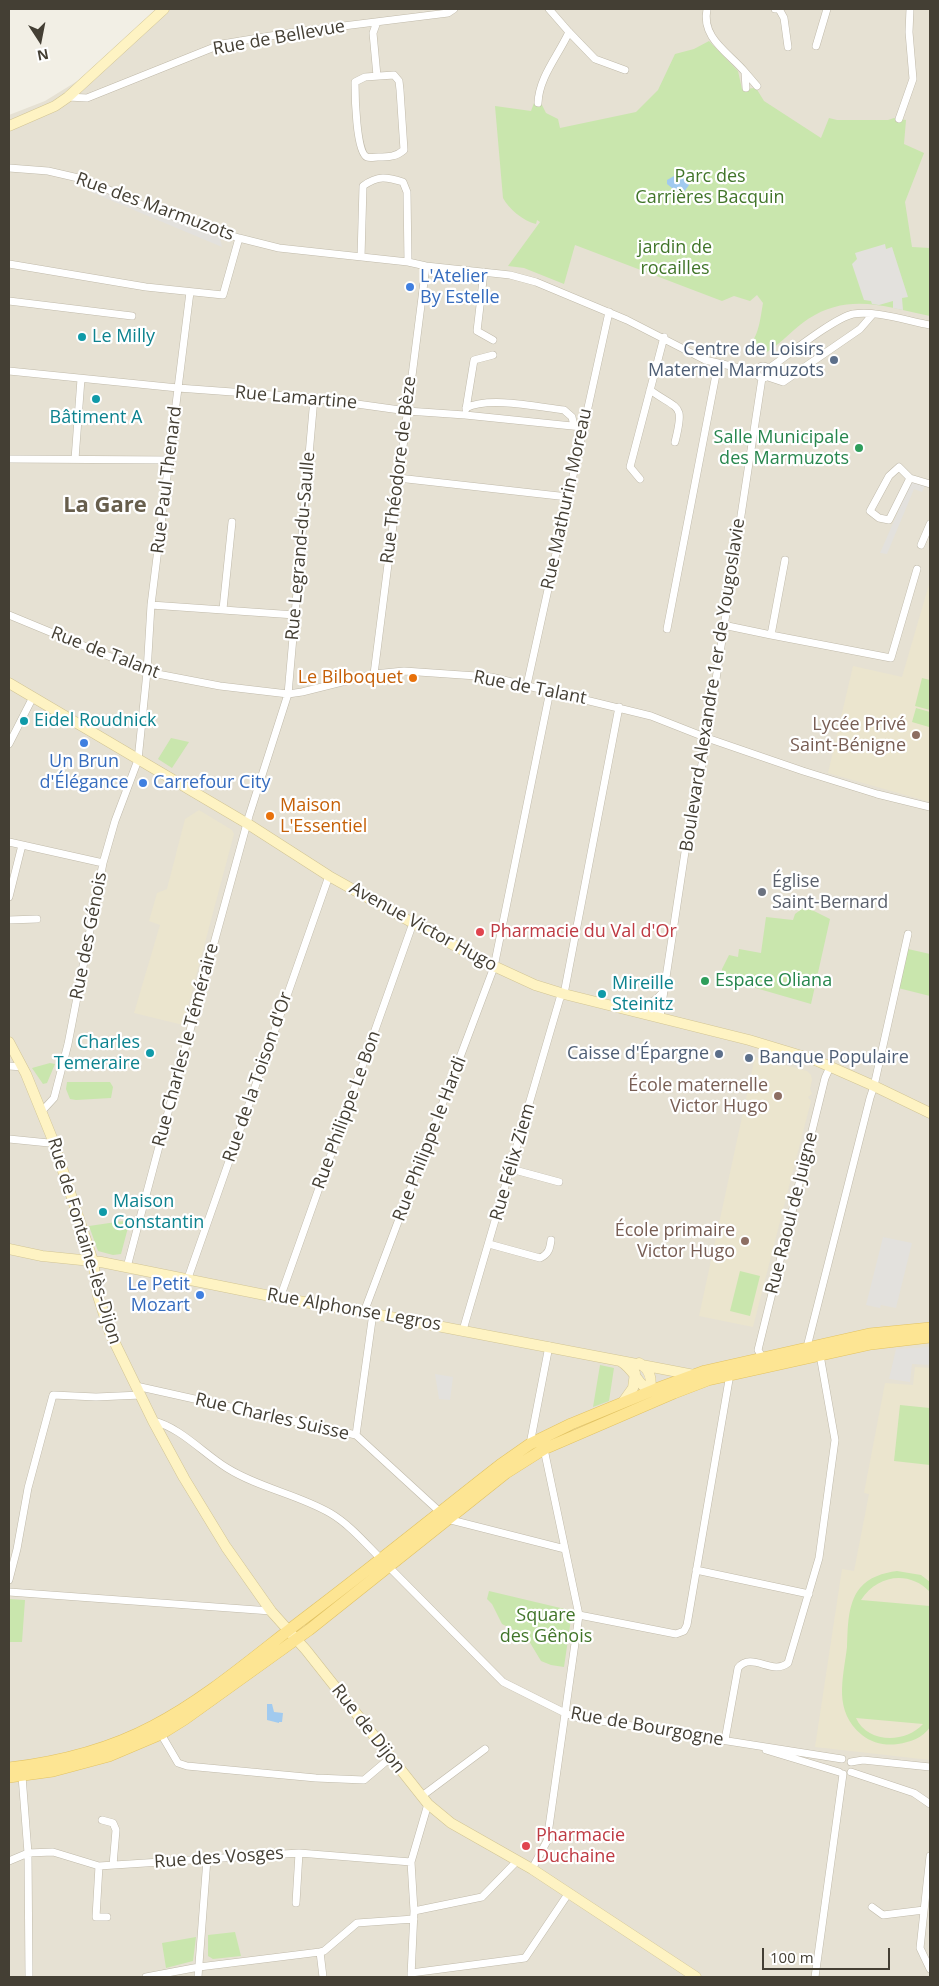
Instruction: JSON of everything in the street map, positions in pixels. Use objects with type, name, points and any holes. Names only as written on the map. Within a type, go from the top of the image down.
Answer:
[{"type":"main road","points":[[9,1777],[82,1764],[134,1747],[161,1734],[209,1703],[297,1639],[444,1515],[500,1465],[530,1444],[571,1424],[649,1391],[729,1365],[870,1334],[930,1328]]},
{"type":"main road","points":[[444,1515],[544,1449],[674,1393],[730,1374],[871,1344],[930,1338]]},
{"type":"main road","points":[[649,1391],[674,1393]]},
{"type":"main road","points":[[576,1435],[602,1418],[637,1404],[643,1400],[649,1391]]},
{"type":"main road","points":[[9,1768],[80,1755],[106,1747],[153,1726],[203,1695],[288,1630],[385,1563]]},
{"type":"street","points":[[9,126],[55,106],[68,97],[164,9]]},
{"type":"street","points":[[549,9],[595,59],[625,70]]},
{"type":"street","points":[[707,9],[706,23],[709,33],[722,50],[757,86]]},
{"type":"street","points":[[775,9],[779,9],[784,18],[788,47]]},
{"type":"street","points":[[816,46],[827,9]]},
{"type":"street","points":[[898,119],[913,80],[909,32],[910,9]]},
{"type":"street","name":"Rue de Bellevue","points":[[68,97],[87,98],[222,44],[451,11]]},
{"type":"street","points":[[377,22],[373,33],[377,76]]},
{"type":"street","points":[[538,103],[538,90],[569,32]]},
{"type":"street","points":[[745,72],[746,88]]},
{"type":"street","points":[[394,75],[399,81],[404,150],[398,155],[367,157],[361,153],[355,82],[365,77],[377,76],[394,75]]},
{"type":"street","name":"Rue des Marmuzots","points":[[9,168],[48,171],[87,180],[144,206],[239,238],[283,248],[408,262],[426,266],[510,274],[536,282],[609,312],[664,337],[705,360],[757,372]]},
{"type":"street","points":[[361,257],[363,186],[370,181],[388,177],[404,182],[407,192],[408,262]]},
{"type":"street","points":[[9,264],[146,287],[223,296],[239,238]]},
{"type":"street","name":"Rue Théodore de Bèze","points":[[374,674],[426,266]]},
{"type":"street","points":[[484,272],[477,331],[493,340]]},
{"type":"street","name":"Rue Paul Thenard","points":[[138,760],[147,672],[151,605],[190,292]]},
{"type":"street","points":[[9,300],[132,316]]},
{"type":"street","name":"Rue Mathurin Moreau","points":[[527,685],[582,427],[609,312]]},
{"type":"street","points":[[874,314],[860,329],[783,382],[766,375],[762,367],[757,372],[759,377],[766,375],[838,321],[853,314],[874,314],[930,325]]},
{"type":"street","points":[[640,479],[630,467],[664,337]]},
{"type":"street","points":[[466,411],[474,360],[493,355]]},
{"type":"street","points":[[667,629],[718,364]]},
{"type":"street","name":"Rue Lamartine","points":[[9,372],[178,388],[314,398],[407,411],[466,411],[582,427]]},
{"type":"street","name":"Boulevard Alexandre 1er de Yougoslavie","points":[[660,1017],[685,852],[707,738],[723,625],[766,375]]},
{"type":"street","points":[[74,459],[81,379]]},
{"type":"street","points":[[650,390],[671,402],[678,410],[681,418],[675,442]]},
{"type":"street","name":"Rue Legrand-du-Saulle","points":[[248,824],[288,694],[314,398]]},
{"type":"street","points":[[466,411],[474,404],[492,402],[564,410],[572,416],[574,426]]},
{"type":"street","points":[[9,459],[170,460]]},
{"type":"street","points":[[910,478],[890,520],[874,516],[870,511],[889,476],[899,467],[910,478],[930,484]]},
{"type":"street","points":[[398,478],[568,497]]},
{"type":"street","points":[[222,609],[232,522]]},
{"type":"street","points":[[921,545],[930,524]]},
{"type":"street","points":[[770,635],[785,560]]},
{"type":"street","points":[[723,625],[892,658],[918,569]]},
{"type":"street","points":[[151,605],[295,616]]},
{"type":"street","name":"Rue de Talant","points":[[9,615],[147,672],[220,686],[288,694],[374,674],[404,671],[491,677],[619,706],[665,720],[707,738],[803,771],[877,794],[930,807]]},
{"type":"street","name":"Avenue Victor Hugo","points":[[9,683],[248,824],[330,876],[494,967],[564,994],[750,1040],[814,1060],[930,1113]]},
{"type":"street","name":"Rue Philippe le Hardi","points":[[356,1435],[369,1312],[494,967],[550,691]]},
{"type":"street","points":[[9,744],[33,697]]},
{"type":"street","name":"Rue Félix Ziem","points":[[463,1330],[560,998],[564,994],[619,706]]},
{"type":"street","name":"Rue des Génois","points":[[42,1111],[54,1098],[68,1044],[103,863],[138,760]]},
{"type":"street","name":"Rue Charles le Téméraire","points":[[127,1267],[183,1056],[248,824]]},
{"type":"street","points":[[9,842],[103,863]]},
{"type":"street","points":[[9,897],[22,845]]},
{"type":"street","name":"Rue de la Toison d'Or","points":[[188,1278],[330,876]]},
{"type":"street","points":[[9,920],[37,919]]},
{"type":"street","name":"Rue Philippe Le Bon","points":[[280,1298],[413,923]]},
{"type":"street","points":[[807,1347],[874,1086],[908,934]]},
{"type":"street","points":[[633,1010],[650,1004],[658,999],[664,991]]},
{"type":"street","name":"Rue de Fontaine-lès-Dijon","points":[[9,1042],[23,1067],[42,1111],[93,1261],[98,1296],[110,1333],[136,1386]]},
{"type":"street","points":[[9,1066],[23,1067]]},
{"type":"street","name":"Rue Raoul de Juigne","points":[[763,1358],[758,1350],[825,1078],[830,1068]]},
{"type":"street","points":[[9,1138],[53,1142]]},
{"type":"street","points":[[511,1168],[559,1182]]},
{"type":"street","points":[[489,1244],[540,1258],[550,1250],[550,1240]]},
{"type":"street","name":"Rue Alphonse Legros","points":[[9,1250],[42,1256],[93,1261],[188,1278],[280,1298],[369,1312],[694,1375]]},
{"type":"street","points":[[530,1444],[549,1346]]},
{"type":"street","points":[[725,1740],[738,1668],[744,1662],[750,1661],[776,1668],[788,1663],[819,1558],[835,1440],[820,1355]]},
{"type":"street","name":"Rue Alphonse Legros","points":[[615,1359],[631,1368],[649,1391]]},
{"type":"street","points":[[639,1363],[644,1365],[649,1373],[651,1379],[649,1391]]},
{"type":"street","points":[[624,1402],[633,1388],[635,1373]]},
{"type":"street","points":[[578,1615],[676,1634],[684,1631],[687,1625],[730,1374]]},
{"type":"street","name":"Rue de Dijon","points":[[136,1386],[184,1478],[226,1547],[272,1611],[355,1710],[390,1758],[425,1800],[452,1823],[532,1869],[696,1977]]},
{"type":"street","name":"Rue Charles Suisse","points":[[136,1386],[356,1435],[444,1515],[564,1549]]},
{"type":"street","points":[[9,1580],[28,1488],[54,1395],[96,1397],[141,1396]]},
{"type":"street","name":"Rue de Bourgogne","points":[[153,1421],[171,1427],[229,1470],[330,1514],[349,1528],[503,1682],[575,1718],[847,1759],[851,1762],[863,1760],[930,1767]]},
{"type":"street","points":[[532,1869],[547,1841],[578,1615],[544,1449]]},
{"type":"street","points":[[696,1570],[809,1594]]},
{"type":"street","points":[[9,1592],[272,1611]]},
{"type":"street","points":[[161,1734],[178,1763],[187,1766],[316,1778],[364,1780],[390,1758]]},
{"type":"street","name":"Rue de Bourgogne","points":[[752,1745],[841,1773]]},
{"type":"street","points":[[486,1749],[425,1800],[411,1862],[414,1910],[411,1975],[525,1958],[568,1894]]},
{"type":"street","points":[[815,1977],[841,1773],[837,1765],[842,1759]]},
{"type":"street","points":[[850,1772],[853,1767],[851,1762]]},
{"type":"street","points":[[841,1773],[850,1772],[914,1793],[930,1804]]},
{"type":"street","points":[[22,1776],[28,1853],[30,1977]]},
{"type":"street","points":[[102,1820],[112,1823],[116,1830],[113,1865]]},
{"type":"street","name":"Rue des Vosges","points":[[28,1853],[53,1852],[99,1866],[299,1853],[411,1862]]},
{"type":"street","points":[[9,1861],[28,1853]]},
{"type":"street","points":[[296,1903],[299,1853]]},
{"type":"street","points":[[930,1856],[928,1893],[924,1910],[920,1948],[930,1969]]},
{"type":"street","points":[[198,1977],[207,1859]]},
{"type":"street","points":[[414,1910],[482,1897],[516,1860]]},
{"type":"street","points":[[99,1866],[96,1916],[108,1917]]},
{"type":"street","points":[[872,1906],[883,1915],[924,1910]]},
{"type":"street","points":[[146,1977],[199,1967],[320,1952],[324,1951],[358,1923],[414,1919]]},
{"type":"street","points":[[320,1952],[323,1977]]},
{"type":"shaded area","points":[[157,9],[930,9],[930,1977],[9,1977],[9,115],[45,101],[79,80]]},
{"type":"shaded area","points":[[90,185],[220,238],[222,247],[91,192]]},
{"type":"shaded area","points":[[885,244],[886,249],[892,247],[908,297],[902,298],[903,310],[893,308],[893,301],[879,305],[864,300],[852,264],[857,259],[855,253]]},
{"type":"shaded area","points":[[912,480],[925,486],[922,492],[914,489],[887,554],[880,553]]},
{"type":"shaded area","points":[[930,581],[930,802],[828,773],[853,666],[902,677]]},
{"type":"shaded area","points":[[199,810],[232,830],[234,834],[183,1025],[134,1013],[160,925],[149,921],[157,893],[167,889],[185,819]]},
{"type":"shaded area","name":"École primaire Victor Hugo","points":[[755,1057],[807,1071],[811,1075],[810,1089],[812,1094],[808,1097],[811,1101],[753,1327],[699,1316]]},
{"type":"shaded area","points":[[883,1237],[912,1243],[896,1308],[881,1305],[880,1308],[866,1305]]},
{"type":"shaded area","points":[[930,1347],[930,1365],[912,1364],[910,1382],[889,1379],[896,1349]]},
{"type":"shaded area","points":[[915,1367],[930,1368],[930,1760],[815,1747],[842,1569],[854,1571],[869,1494],[864,1493],[885,1383],[913,1385]]},
{"type":"shaded area","points":[[435,1374],[453,1377],[450,1400],[439,1399]]},
{"type":"green space","name":"Parc des Carrières Bacquin","points":[[709,41],[738,71],[742,89],[756,88],[764,101],[821,138],[829,118],[837,120],[888,120],[894,118],[906,120],[904,144],[924,153],[905,202],[912,247],[930,248],[930,316],[868,304],[838,306],[808,319],[767,352],[744,355],[756,336],[759,324],[763,303],[757,295],[750,301],[734,296],[722,301],[575,245],[564,284],[524,268],[508,266],[540,222],[537,220],[536,224],[521,217],[503,198],[495,106],[531,111],[534,103],[541,103],[546,113],[558,119],[560,128],[636,112],[658,90],[675,54],[694,49]]},
{"type":"green space","points":[[922,678],[930,680],[930,710],[915,706]]},
{"type":"green space","points":[[916,708],[930,712],[929,727],[912,722]]},
{"type":"green space","points":[[171,738],[189,742],[172,768],[158,759]]},
{"type":"green space","points":[[803,908],[812,910],[830,919],[811,1004],[721,978],[722,969],[729,955],[738,957],[739,949],[761,953],[766,917],[793,920],[795,914]]},
{"type":"green space","points":[[908,949],[930,954],[930,996],[898,988]]},
{"type":"green space","points":[[50,1063],[55,1064],[47,1083],[43,1084],[32,1068]]},
{"type":"green space","points":[[67,1082],[110,1082],[113,1087],[111,1098],[70,1099],[66,1089]]},
{"type":"green space","points":[[130,1220],[121,1254],[113,1255],[98,1251],[89,1226]]},
{"type":"green space","points":[[740,1271],[760,1276],[750,1316],[730,1311]]},
{"type":"green space","points":[[600,1365],[614,1368],[609,1401],[593,1407]]},
{"type":"green space","points":[[900,1405],[930,1408],[930,1465],[894,1461]]},
{"type":"green space","points":[[897,1571],[921,1575],[930,1582],[930,1592],[913,1580],[894,1578],[876,1585],[861,1600],[930,1606],[930,1727],[916,1739],[888,1745],[870,1740],[853,1726],[843,1705],[842,1683],[850,1609],[856,1594],[868,1581],[877,1576]],"holes":[[[856,1718],[923,1724],[915,1731],[906,1735],[887,1738],[869,1732],[861,1726]]]},
{"type":"green space","name":"Square des Gênois","points":[[489,1591],[569,1610],[571,1619],[564,1667],[541,1661],[526,1636],[502,1624],[492,1604],[487,1599]]},
{"type":"green space","points":[[9,1599],[25,1600],[22,1642],[9,1642]]},
{"type":"green space","points":[[235,1932],[241,1956],[213,1959],[208,1956],[208,1935]]},
{"type":"green space","points":[[196,1937],[193,1961],[166,1968],[162,1943]]},
{"type":"water","points":[[674,176],[688,178],[689,185],[684,192],[676,191],[667,184],[667,180]]},
{"type":"water","points":[[267,1704],[272,1704],[274,1712],[283,1713],[282,1722],[267,1720]]},
{"type":"place","name":"L'Atelier By Estelle","points":[[410,287]]},
{"type":"place","name":"Le Milly","points":[[82,337]]},
{"type":"place","name":"Centre de Loisirs Maternel Marmuzots","points":[[834,360]]},
{"type":"place","name":"Bâtiment A","points":[[96,399]]},
{"type":"place","name":"Salle Municipale des Marmuzots","points":[[859,448]]},
{"type":"place","name":"Le Bilboquet","points":[[413,678]]},
{"type":"place","name":"Eidel Roudnick","points":[[24,721]]},
{"type":"place","name":"Lycée Privé Saint-Bénigne","points":[[916,735]]},
{"type":"place","name":"Un Brun d'Élégance","points":[[84,743]]},
{"type":"place","name":"Carrefour City","points":[[143,783]]},
{"type":"place","name":"Maison L'Essentiel","points":[[270,816]]},
{"type":"place","name":"Église Saint-Bernard","points":[[762,892]]},
{"type":"place","name":"Pharmacie du Val d'Or","points":[[480,932]]},
{"type":"place","name":"Espace Oliana","points":[[705,981]]},
{"type":"place","name":"Mireille Steinitz","points":[[602,994]]},
{"type":"place","name":"Charles Temeraire","points":[[150,1053]]},
{"type":"place","name":"Caisse d'Épargne","points":[[719,1054]]},
{"type":"place","name":"Banque Populaire","points":[[749,1058]]},
{"type":"place","name":"École maternelle Victor Hugo","points":[[778,1096]]},
{"type":"place","name":"Maison Constantin","points":[[103,1212]]},
{"type":"place","name":"École primaire Victor Hugo","points":[[745,1241]]},
{"type":"place","name":"Le Petit Mozart","points":[[200,1295]]},
{"type":"place","name":"Pharmacie Duchaine","points":[[526,1846]]},
{"type":"district","name":"La Gare","points":[[105,506]]},
{"type":"park label","name":"jardin de rocailles","points":[[675,258]]}]
